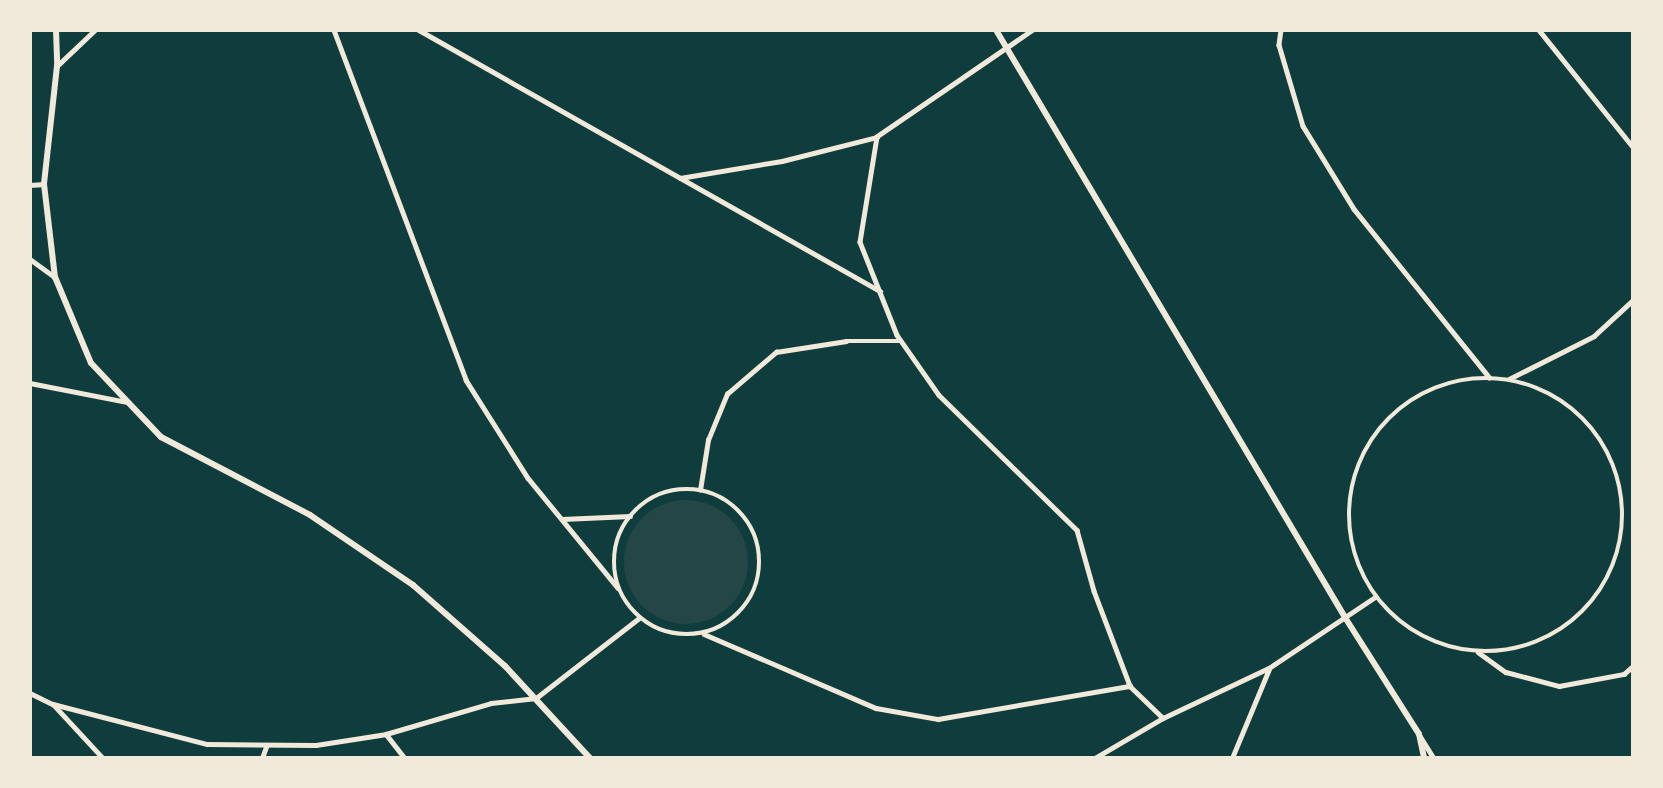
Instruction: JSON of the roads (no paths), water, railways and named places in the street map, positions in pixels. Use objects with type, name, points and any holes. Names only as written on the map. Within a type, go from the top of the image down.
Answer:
[{"type":"street","points":[[56,30],[57,66],[44,184],[55,277],[91,363],[161,437],[310,515],[413,585],[537,698],[590,758]]},
{"type":"street","points":[[996,30],[1346,619],[1419,734],[1425,758]]},
{"type":"lane","points":[[57,66],[94,30]]},
{"type":"lane","points":[[334,30],[466,380],[528,478],[618,588],[639,618],[669,634],[704,634],[725,626],[743,612],[755,593],[760,560],[753,528],[740,510],[722,497],[700,490],[661,493],[630,516],[614,551],[618,588]]},
{"type":"lane","points":[[418,30],[880,291]]},
{"type":"lane","points":[[680,178],[782,160],[877,137],[1033,30]]},
{"type":"lane","points":[[1281,30],[1280,45],[1303,126],[1354,209],[1489,377]]},
{"type":"lane","points":[[1539,30],[1633,147]]},
{"type":"lane","points":[[877,137],[860,242],[902,341],[939,395],[1077,530],[1094,591],[1130,686],[1163,718]]},
{"type":"lane","points":[[30,185],[44,184]]},
{"type":"lane","points":[[30,259],[55,277]]},
{"type":"lane","points":[[1509,379],[1594,336],[1633,300]]},
{"type":"lane","points":[[700,490],[708,440],[727,394],[776,352],[846,341],[902,341]]},
{"type":"lane","points":[[1489,377],[1509,379],[1552,394],[1589,423],[1614,462],[1624,507],[1619,553],[1599,595],[1566,627],[1524,647],[1478,652],[1438,645],[1403,625],[1375,597],[1354,558],[1347,515],[1354,472],[1370,443],[1406,402],[1446,383],[1489,377]]},
{"type":"lane","points":[[30,383],[128,402]]},
{"type":"lane","points":[[562,519],[630,516]]},
{"type":"lane","points":[[1095,758],[1163,718],[1269,668],[1346,619],[1375,597]]},
{"type":"lane","points":[[30,693],[53,704],[207,744],[267,747],[316,745],[386,734],[492,703],[537,698],[639,618]]},
{"type":"lane","points":[[704,634],[876,708],[938,719],[1130,686]]},
{"type":"lane","points":[[1478,652],[1506,672],[1559,686],[1624,674],[1633,666]]},
{"type":"lane","points":[[1232,758],[1269,668]]},
{"type":"lane","points":[[53,704],[103,758]]},
{"type":"lane","points":[[386,734],[405,758]]},
{"type":"lane","points":[[1419,734],[1434,758]]},
{"type":"lane","points":[[262,758],[267,747]]}]
